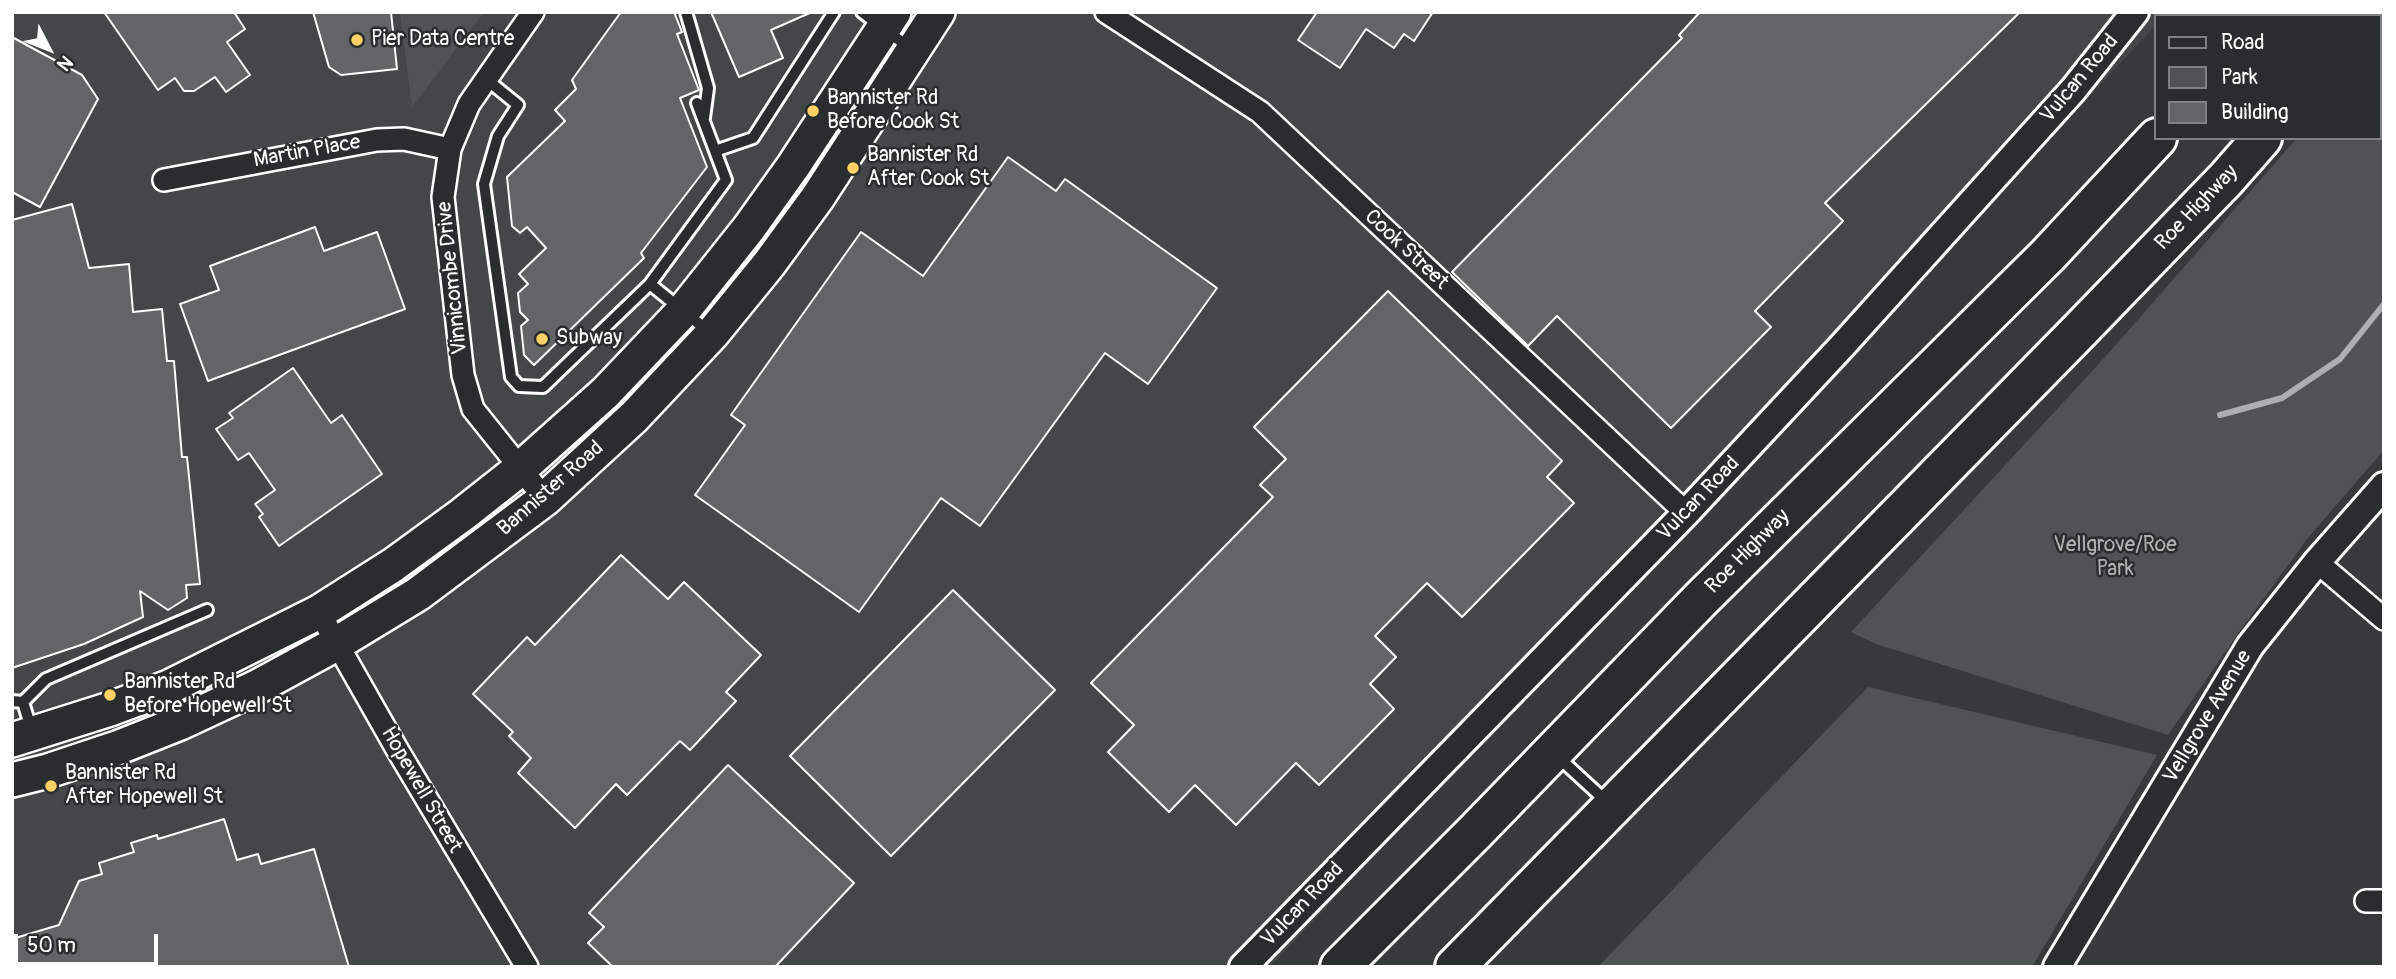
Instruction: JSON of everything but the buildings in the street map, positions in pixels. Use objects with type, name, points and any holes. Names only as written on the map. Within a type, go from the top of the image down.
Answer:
[{"type":"highway","name":"Roe Highway","points":[[1340,967],[1701,599],[2048,255],[2155,140]]},
{"type":"highway","name":"Roe Highway","points":[[1455,967],[2091,319],[2260,140]]},
{"type":"main road","name":"Bannister Road","points":[[12,780],[117,748],[180,723],[257,687],[336,644],[418,594],[545,499],[634,417],[712,334],[769,264],[818,197],[938,12]]},
{"type":"main road","name":"Bannister Road","points":[[22,737],[169,687],[319,612],[393,565],[520,469],[605,393],[683,311],[749,228],[794,165],[880,17]]},
{"type":"street","name":"Vinnicombe Drive","points":[[533,12],[469,104],[450,149],[443,197],[463,375],[473,408],[545,499]]},
{"type":"street","name":"Cook Street","points":[[1106,12],[1259,112],[1686,513]]},
{"type":"street","name":"Vulcan Road","points":[[1243,967],[1686,513],[1842,346],[2073,90],[2135,12]]},
{"type":"street","name":"Martin Place","points":[[164,180],[377,140],[404,139],[450,149]]},
{"type":"street","name":"Vellgrove Avenue","points":[[2057,967],[2250,646],[2317,562],[2384,485]]},
{"type":"street","points":[[2317,562],[2384,619]]},
{"type":"street","name":"Hopewell Street","points":[[319,612],[527,967]]},
{"type":"lane","points":[[686,12],[708,88],[704,121]]},
{"type":"lane","points":[[715,152],[753,138],[834,12]]},
{"type":"lane","points":[[880,17],[914,50]]},
{"type":"lane","points":[[486,79],[518,105],[498,136],[484,184],[511,377],[519,386],[543,387],[650,284],[726,180],[697,103]]},
{"type":"lane","points":[[650,284],[712,334]]},
{"type":"lane","points":[[22,737],[18,701],[46,679],[207,610]]},
{"type":"lane","points":[[1552,752],[1613,807]]},
{"type":"shaded area","points":[[12,12],[2169,12],[2154,14],[2154,27],[1270,967],[12,967]]},
{"type":"green space","points":[[400,12],[484,12],[412,107]]},
{"type":"green space","name":"Vellgrove/Roe Park","points":[[2384,39],[2384,450],[2307,539],[2168,735],[1876,644],[1851,632],[2106,356],[2295,140],[2382,140]]},
{"type":"green space","points":[[1868,687],[2157,755],[2032,967],[1598,967]]},
{"type":"waterway","points":[[2220,415],[2282,398],[2340,359],[2384,304]]},
{"type":"place","name":"Pier Data Centre","points":[[357,40]]},
{"type":"place","name":"Bannister Rd Before Cook St","points":[[813,111]]},
{"type":"place","name":"Bannister Rd After Cook St","points":[[853,168]]},
{"type":"place","name":"Subway","points":[[542,339]]},
{"type":"place","name":"Bannister Rd Before Hopewell St","points":[[110,695]]},
{"type":"place","name":"Bannister Rd After Hopewell St","points":[[51,786]]}]
